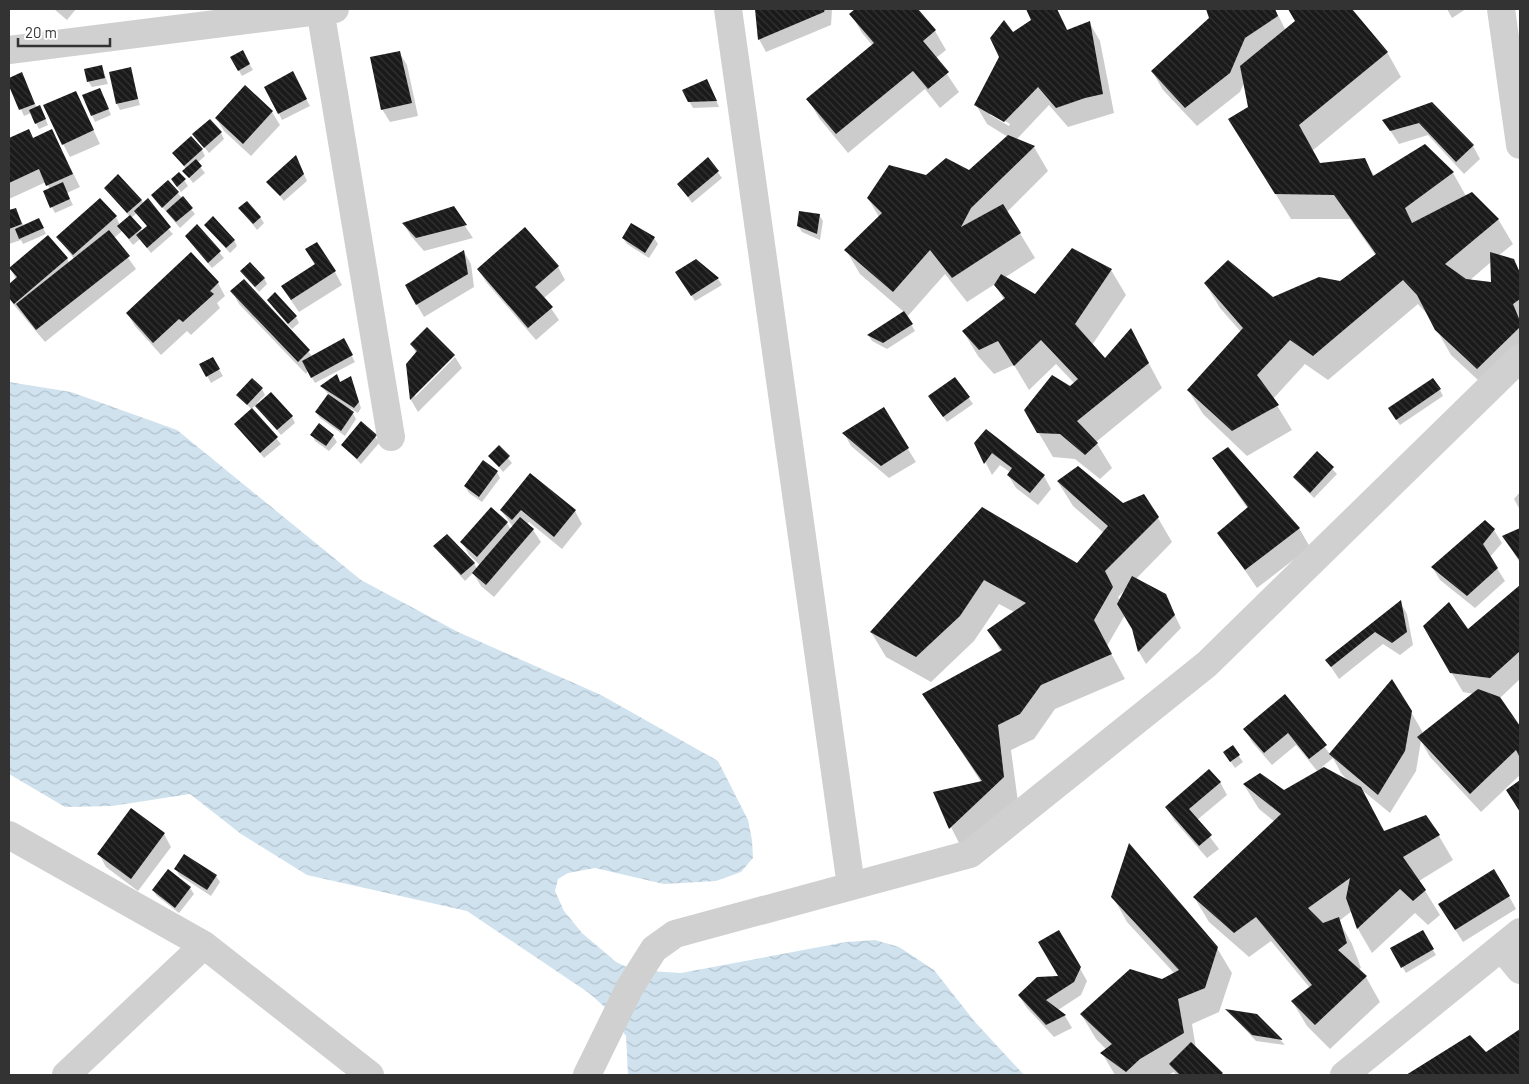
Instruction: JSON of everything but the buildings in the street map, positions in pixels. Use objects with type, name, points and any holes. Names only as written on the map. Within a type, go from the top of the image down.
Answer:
[{"type":"street","points":[[9,50],[325,9],[392,437]]},
{"type":"street","points":[[728,9],[851,886]]},
{"type":"street","points":[[1501,9],[1520,145]]},
{"type":"street","points":[[587,1075],[630,987],[654,949],[675,934],[970,854],[1208,664],[1520,359]]},
{"type":"street","points":[[9,835],[204,944],[370,1075]]},
{"type":"street","points":[[1344,1075],[1511,940],[1520,970]]},
{"type":"street","points":[[66,1075],[204,944]]},
{"type":"water","points":[[9,382],[71,392],[177,430],[361,580],[458,632],[601,695],[718,761],[748,820],[753,858],[741,872],[716,881],[664,884],[595,868],[568,873],[558,879],[555,891],[564,911],[582,933],[616,962],[633,970],[681,973],[846,942],[875,940],[899,947],[934,970],[975,1022],[1024,1075],[628,1075],[626,1036],[609,1011],[589,993],[467,911],[307,875],[241,834],[190,794],[112,806],[65,807],[9,774]]}]
